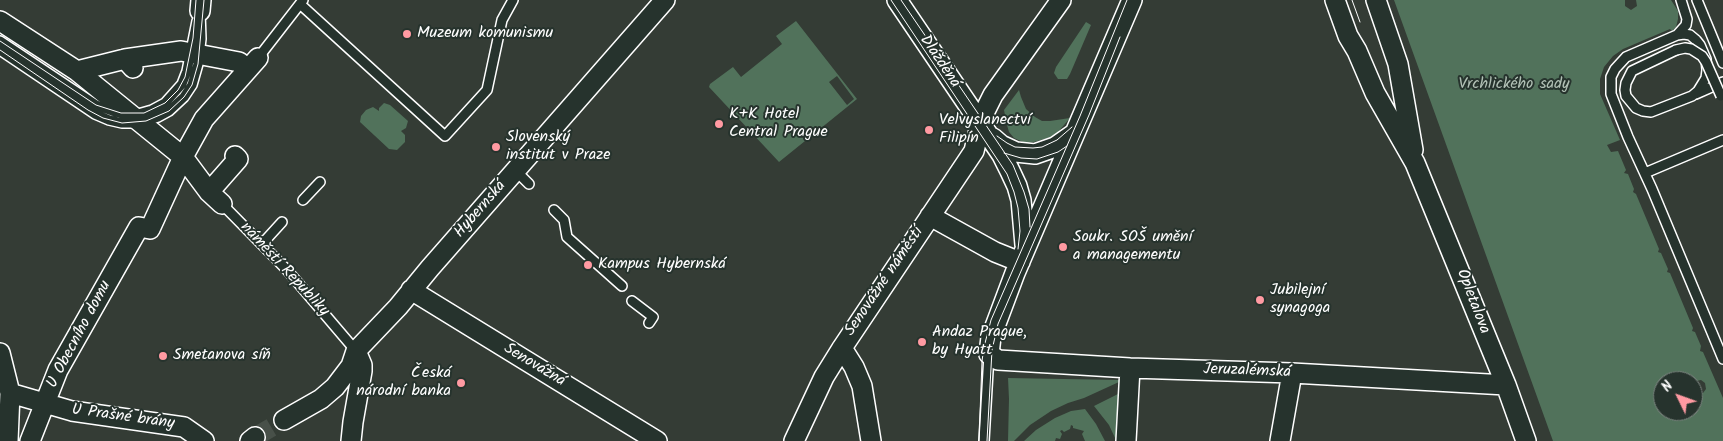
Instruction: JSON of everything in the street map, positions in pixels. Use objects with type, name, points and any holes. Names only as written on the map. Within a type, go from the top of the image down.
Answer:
[{"type":"street","name":"Hybernská","points":[[356,351],[398,307],[515,170],[665,0]]},
{"type":"street","name":"Dlážděná","points":[[897,0],[981,124]]},
{"type":"street","name":"Senovážné náměstí","points":[[794,441],[824,377],[974,150],[986,109],[993,95],[1061,0]]},
{"type":"street","points":[[988,354],[991,337],[1023,255],[1132,0]]},
{"type":"street","name":"Opletalova","points":[[1335,0],[1348,36],[1357,51],[1375,93],[1415,163],[1506,385],[1526,441]]},
{"type":"street","name":"Opletalova","points":[[1376,0],[1398,64],[1415,163]]},
{"type":"street","name":"náměstí Republiky","points":[[0,21],[77,71],[136,118],[183,157],[216,198]]},
{"type":"street","points":[[77,71],[130,65],[181,51],[253,64]]},
{"type":"street","points":[[183,157],[204,119],[253,64]]},
{"type":"street","points":[[981,124],[1001,145],[1016,152],[1026,154],[1044,152],[1055,147],[1076,132]]},
{"type":"street","points":[[981,124],[1002,156],[1017,186],[1022,207],[1023,255]]},
{"type":"street","points":[[216,198],[238,159],[235,156]]},
{"type":"street","name":"U Obecního domu","points":[[30,441],[58,370],[136,231],[139,227],[150,229],[183,157]]},
{"type":"street","name":"Senovážné náměstí","points":[[930,216],[995,252],[1023,255]]},
{"type":"street","name":"Senovážná","points":[[411,290],[656,441]]},
{"type":"street","name":"Senovážné náměstí","points":[[842,348],[854,367],[862,386],[870,441]]},
{"type":"street","points":[[284,420],[329,394],[346,374],[356,351]]},
{"type":"street","points":[[352,441],[353,422],[362,371],[362,365],[356,351]]},
{"type":"street","points":[[0,353],[10,393],[8,441]]},
{"type":"street","name":"Jeruzalémská","points":[[988,354],[998,360],[1130,368],[1292,373],[1506,385]]},
{"type":"street","points":[[1126,441],[1130,368]]},
{"type":"street","points":[[1280,441],[1292,373]]},
{"type":"street","name":"U Prašné brány","points":[[10,393],[72,412],[184,427],[204,441]]},
{"type":"lane","points":[[253,64],[302,2],[445,136],[487,90],[502,20],[513,0]]},
{"type":"lane","points":[[1677,35],[1686,25],[1688,19],[1681,0]]},
{"type":"lane","points":[[1697,0],[1723,63]]},
{"type":"lane","points":[[0,50],[96,114],[122,123],[159,107],[172,97],[185,77],[195,53],[200,5]]},
{"type":"lane","points":[[1692,96],[1698,91],[1706,78],[1707,70],[1706,59],[1700,45],[1690,35],[1677,35],[1626,57],[1615,69],[1611,78],[1611,94],[1628,137],[1645,172],[1723,359]]},
{"type":"lane","points":[[0,41],[96,105],[136,118]]},
{"type":"lane","points":[[1722,98],[1706,62],[1702,56],[1691,49],[1685,48],[1676,50],[1632,71],[1625,90],[1626,96],[1636,108],[1651,112],[1692,96],[1723,82]]},
{"type":"lane","points":[[1645,172],[1723,140]]},
{"type":"lane","points":[[515,170],[529,184]]},
{"type":"lane","points":[[303,200],[320,182]]},
{"type":"lane","name":"náměstí Republiky","points":[[216,198],[287,270],[356,351]]},
{"type":"lane","points":[[554,210],[564,220],[567,238],[622,286]]},
{"type":"lane","points":[[262,244],[282,222]]},
{"type":"lane","points":[[632,301],[653,318],[649,323]]},
{"type":"lane","points":[[984,441],[988,354]]},
{"type":"green space","name":"Vrchlického sady","points":[[1394,0],[1625,0],[1625,6],[1631,10],[1637,6],[1636,0],[1671,0],[1678,11],[1676,27],[1672,31],[1670,29],[1623,49],[1613,56],[1604,67],[1600,79],[1600,94],[1620,140],[1607,145],[1611,152],[1618,151],[1626,170],[1624,173],[1628,174],[1634,189],[1633,192],[1636,194],[1659,249],[1658,252],[1661,253],[1668,269],[1667,272],[1670,273],[1693,328],[1692,331],[1695,332],[1701,346],[1700,351],[1703,352],[1723,398],[1723,441],[1553,441]]},
{"type":"green space","points":[[796,21],[857,99],[779,162],[709,87],[710,84],[733,67],[741,77],[782,44],[776,36]],"holes":[[[837,76],[854,99],[847,105],[829,82]]]},
{"type":"green space","points":[[1086,22],[1091,25],[1070,74],[1067,79],[1058,79],[1054,73],[1056,67]]},
{"type":"green space","points":[[1019,90],[1026,109],[1042,121],[1070,118],[1051,137],[1025,143],[1014,138],[1009,132],[1004,110]]},
{"type":"green space","points":[[384,103],[390,105],[408,121],[406,128],[401,131],[405,135],[405,142],[397,150],[389,149],[360,122],[361,116],[366,110],[373,107],[379,111],[379,108]]},
{"type":"green space","points":[[1008,378],[1119,380],[1119,382],[1051,411],[1030,425],[1014,441],[1008,441]]},
{"type":"green space","points":[[1118,394],[1116,440],[1109,425],[1094,406]]},
{"type":"green space","points":[[1085,409],[1105,441],[1085,441],[1082,434],[1084,431],[1073,428],[1071,425],[1070,429],[1064,432],[1060,431],[1062,434],[1060,439],[1056,438],[1055,441],[1024,441],[1036,430],[1055,418],[1071,411]]},
{"type":"tunnel","points":[[255,437],[284,420]]},
{"type":"tram line","points":[[0,41],[96,105],[121,113],[144,113],[165,103],[178,90],[185,77],[193,38],[196,0]]},
{"type":"tram line","points":[[0,50],[88,110],[103,118],[122,123],[146,121],[169,111],[184,97],[192,85],[198,64],[204,0]]},
{"type":"tram line","points":[[891,0],[1007,174],[1018,208],[1020,231],[1018,249]]},
{"type":"tram line","points":[[901,0],[1013,165],[1029,209],[1030,227]]},
{"type":"tram line","points":[[979,441],[982,361],[991,320],[1080,116],[1127,0]]},
{"type":"tram line","points":[[1352,0],[1360,22]]},
{"type":"tram line","points":[[987,441],[992,350],[998,324],[1089,115],[1120,37]]},
{"type":"tram line","points":[[997,136],[1015,147],[1042,147],[1057,140],[1072,127]]},
{"type":"tram line","points":[[1004,153],[1021,158],[1037,159],[1058,152],[1067,146]]},
{"type":"place","name":"Muzeum komunismu","points":[[407,34]]},
{"type":"place","name":"K+K Hotel Central Prague","points":[[719,124]]},
{"type":"place","name":"Velvyslanectví Filipín","points":[[929,130]]},
{"type":"place","name":"Slovenský institut v Praze","points":[[496,147]]},
{"type":"place","name":"Soukr. SOŠ umění a managementu","points":[[1063,247]]},
{"type":"place","name":"Kampus Hybernská","points":[[588,265]]},
{"type":"place","name":"Jubilejní synagoga","points":[[1260,300]]},
{"type":"place","name":"Andaz Prague, by Hyatt","points":[[922,342]]},
{"type":"place","name":"Smetanova síň","points":[[163,356]]},
{"type":"place","name":"Česká národní banka","points":[[461,383]]}]
